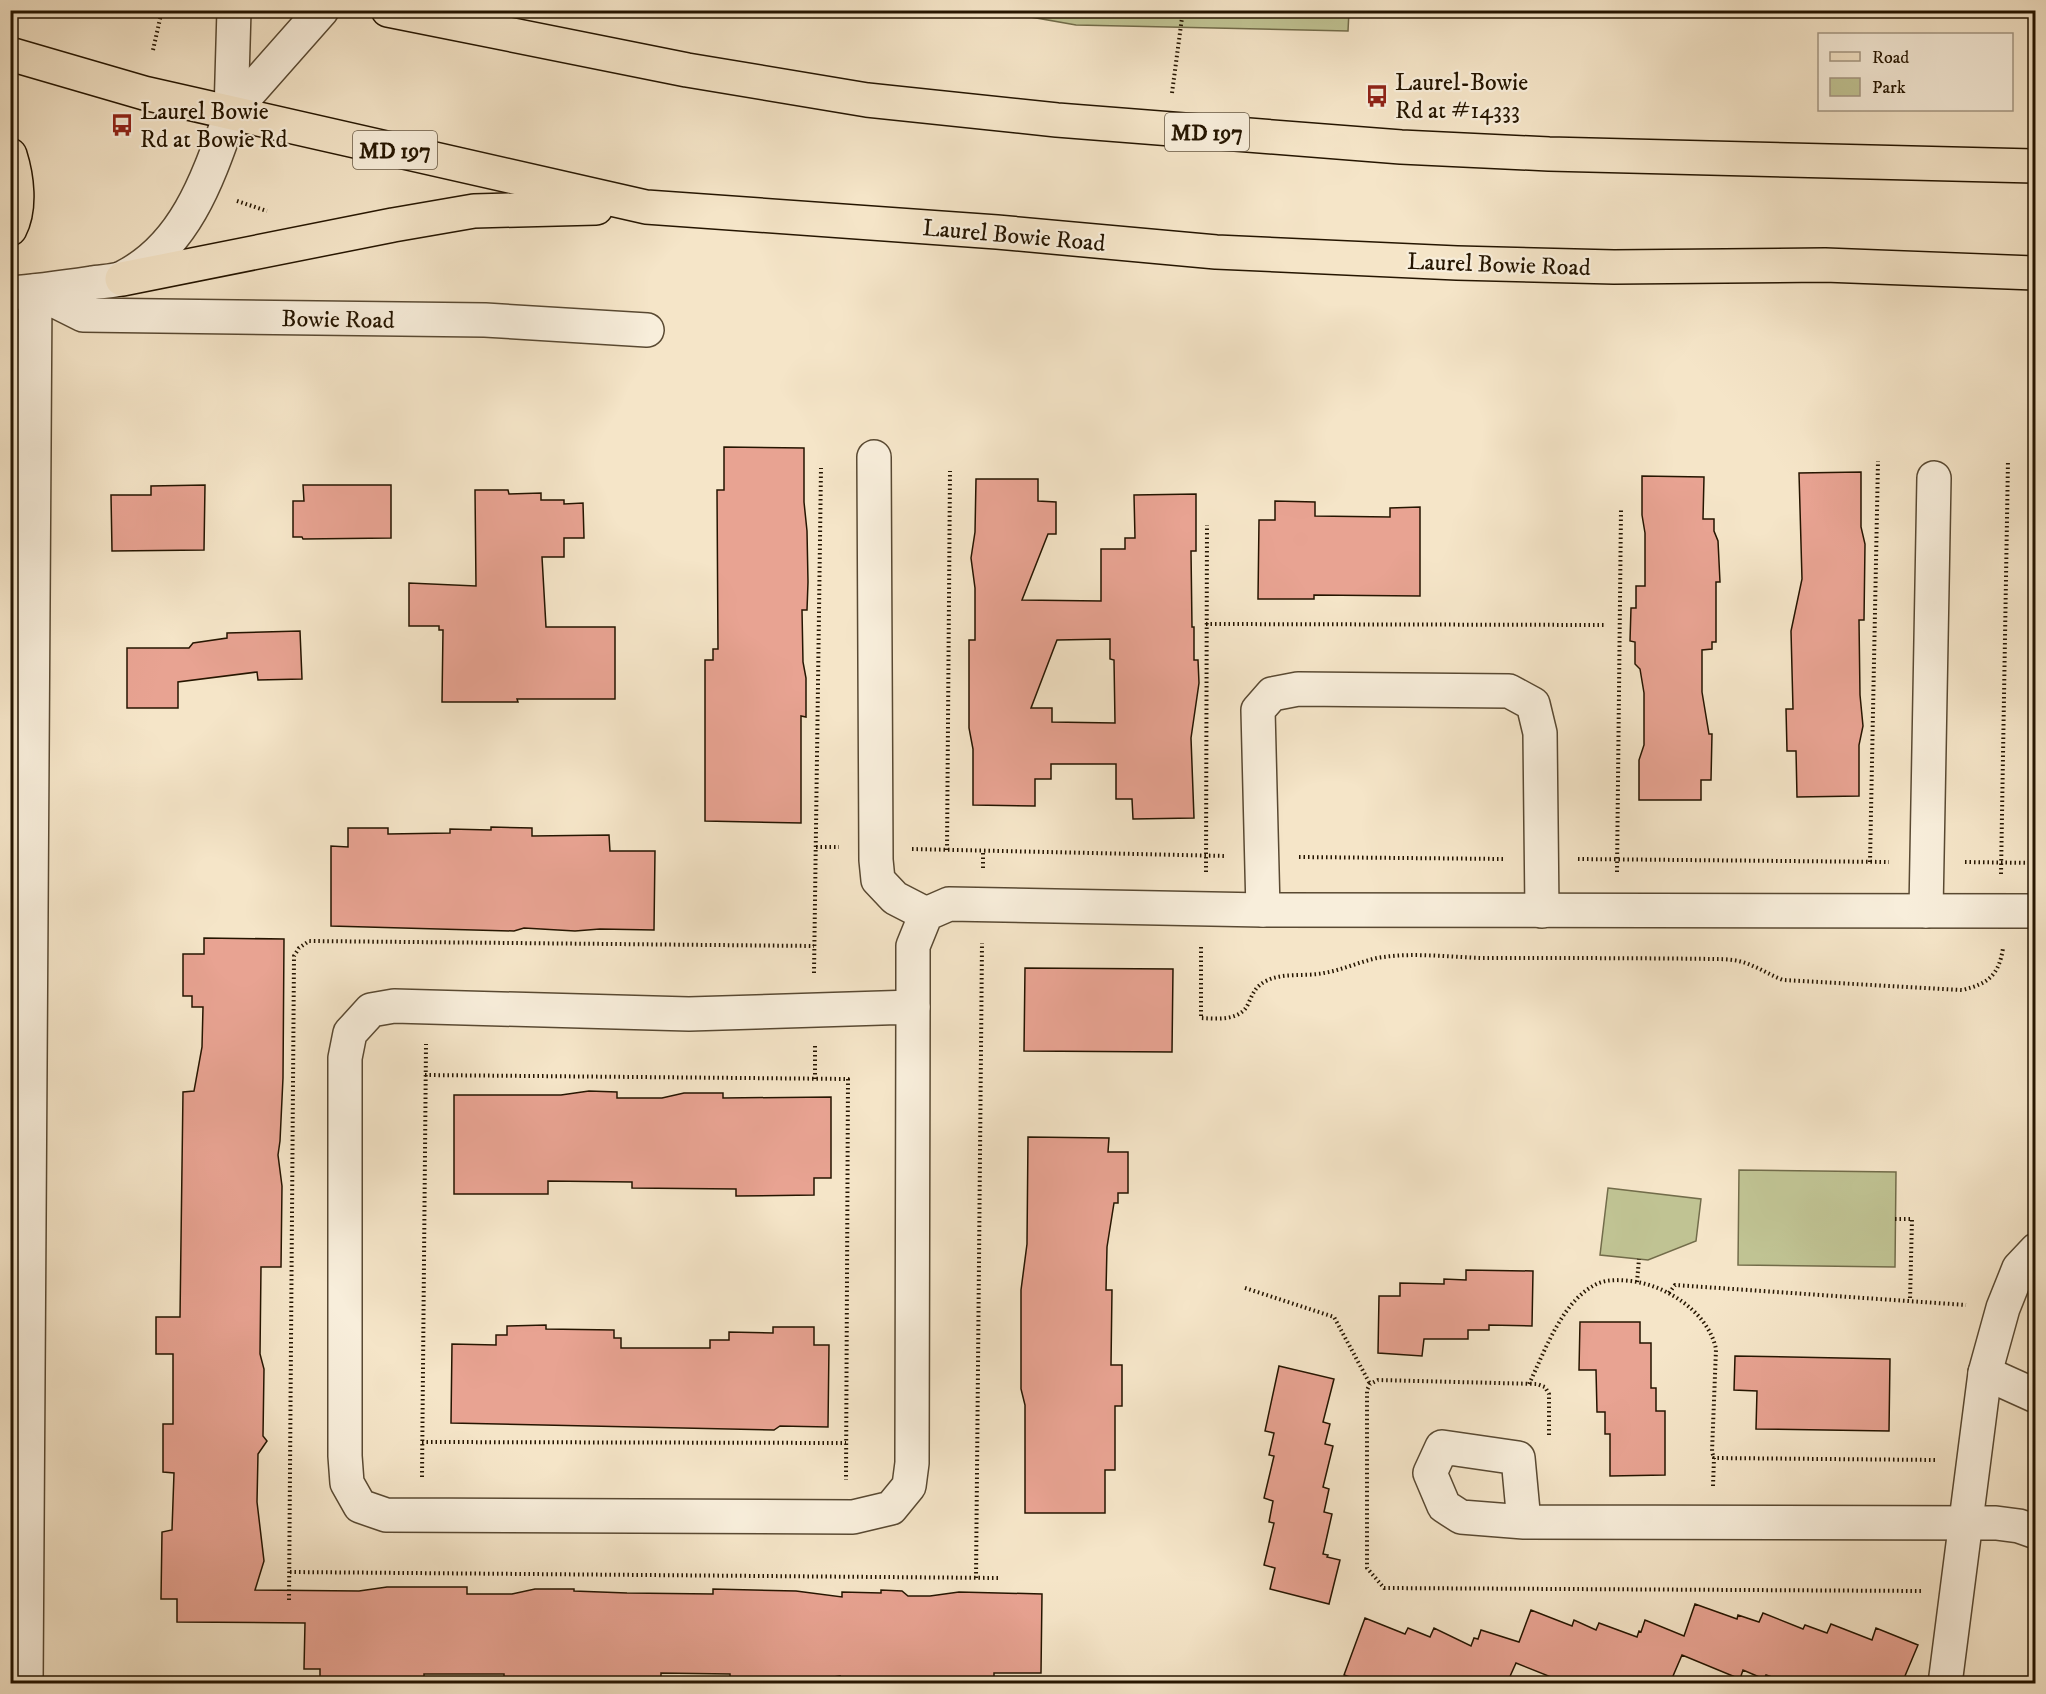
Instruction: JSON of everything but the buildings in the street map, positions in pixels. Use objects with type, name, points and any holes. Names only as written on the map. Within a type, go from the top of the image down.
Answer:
[{"type":"main road","name":"MD 197","points":[[388,10],[687,69],[867,100],[1046,119],[1401,147],[1538,154],[2036,166]]},
{"type":"main road","name":"Laurel Bowie Road","points":[[10,54],[144,93],[646,207],[997,232],[1216,252],[1458,263],[1614,267],[1825,265],[2036,273]]},
{"type":"main road","points":[[10,154],[17,201],[14,221],[10,229]]},
{"type":"main road","points":[[122,279],[474,211],[646,207]]},
{"type":"street","points":[[26,1683],[23,292],[122,279],[155,256],[189,215],[208,176],[231,113],[234,10]]},
{"type":"street","points":[[231,113],[322,10]]},
{"type":"street","name":"Bowie Road","points":[[23,292],[83,315],[485,320],[647,330]]},
{"type":"street","points":[[874,457],[878,880],[895,898],[926,914]]},
{"type":"street","points":[[1926,911],[1934,478]]},
{"type":"street","points":[[1263,910],[1258,710],[1272,694],[1298,689],[1509,691],[1533,704],[1540,733],[1542,910]]},
{"type":"street","points":[[913,1007],[689,1014],[394,1006],[371,1010],[351,1034],[345,1058],[345,1456],[347,1483],[360,1506],[387,1515],[846,1517],[891,1508],[909,1485],[912,1463],[914,946],[926,914],[949,904],[1263,910],[2036,911]]},
{"type":"street","points":[[1945,1683],[1985,1373],[2002,1308],[2019,1268],[2036,1250]]},
{"type":"street","points":[[1985,1373],[2036,1396]]},
{"type":"street","points":[[1524,1522],[1996,1524],[2019,1526],[2036,1532]]},
{"type":"path","points":[[153,50],[162,10]]},
{"type":"path","points":[[1166,129],[1183,10]]},
{"type":"path","points":[[1202,943],[1201,1018],[1228,1018],[1240,1014],[1248,1005],[1252,992],[1264,982],[1277,977],[1325,973],[1378,958],[1409,955],[1736,960],[1783,980],[1962,990],[1977,986],[1994,975],[2003,949],[2001,863],[2008,460]]},
{"type":"path","points":[[1870,862],[1878,461]]},
{"type":"path","points":[[815,1078],[814,946],[821,468]]},
{"type":"path","points":[[947,850],[950,471]]},
{"type":"path","points":[[1617,958],[1621,510]]},
{"type":"path","points":[[1205,908],[1207,525]]},
{"type":"path","points":[[1206,624],[1605,625]]},
{"type":"path","points":[[876,848],[1262,856],[2036,863]]},
{"type":"path","points":[[289,1600],[294,956],[299,948],[309,941],[814,946]]},
{"type":"path","points":[[976,1578],[982,941]]},
{"type":"path","points":[[422,1514],[426,1007]]},
{"type":"path","points":[[425,1075],[848,1079],[846,1517]]},
{"type":"path","points":[[1895,1220],[1912,1220],[1910,1300]]},
{"type":"path","points":[[1637,1282],[1639,1259]]},
{"type":"path","points":[[1528,1383],[1558,1324],[1571,1305],[1599,1283],[1617,1280],[1661,1288],[1686,1302],[1703,1322],[1714,1341],[1716,1349],[1712,1452],[1714,1458]]},
{"type":"path","points":[[1669,1293],[1675,1285],[2002,1308]]},
{"type":"path","points":[[1245,1288],[1334,1317],[1370,1384]]},
{"type":"path","points":[[422,1442],[846,1443]]},
{"type":"path","points":[[290,1572],[999,1578]]},
{"type":"green space","points":[[1349,10],[1348,31],[1076,25],[997,11]]},
{"type":"green space","points":[[1739,1170],[1896,1172],[1895,1267],[1738,1265]]},
{"type":"green space","points":[[1608,1188],[1701,1199],[1696,1241],[1648,1260],[1600,1255]]},
{"type":"place","name":"Laurel-Bowie Rd at #14333","points":[[1377,96]]},
{"type":"place","name":"Laurel Bowie Rd at Bowie Rd","points":[[122,125]]}]
